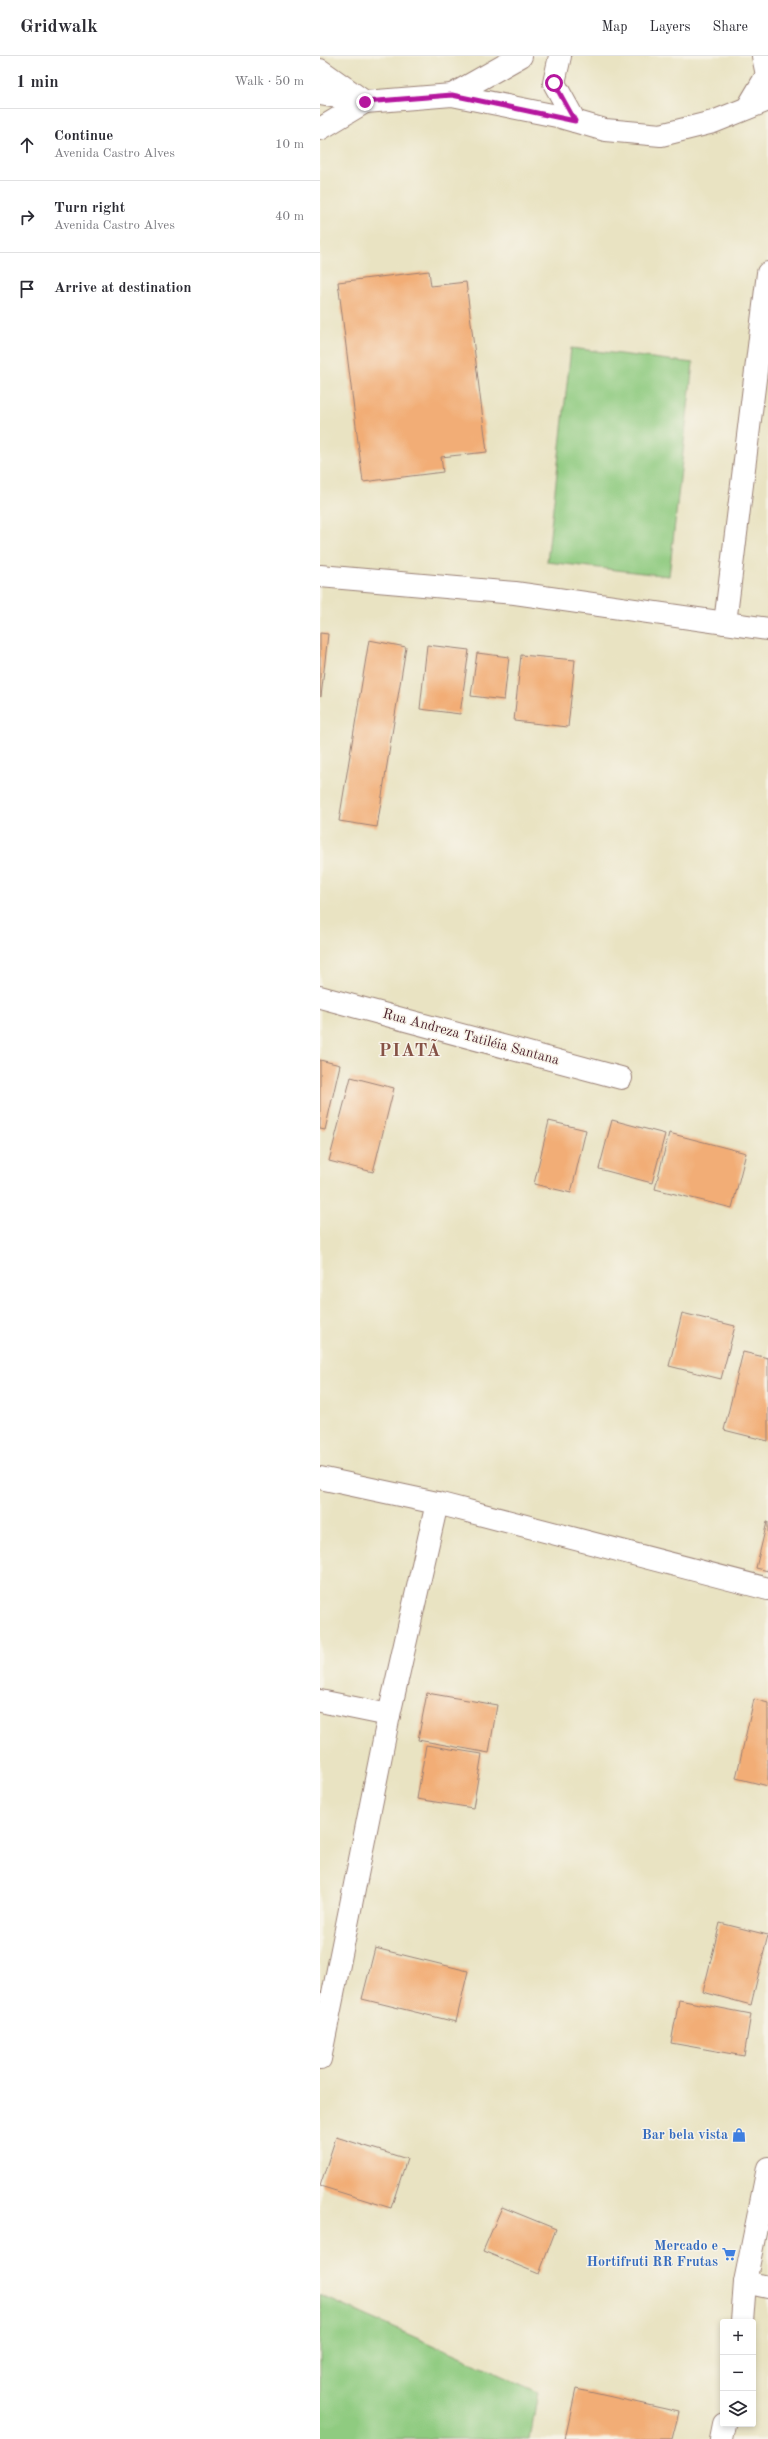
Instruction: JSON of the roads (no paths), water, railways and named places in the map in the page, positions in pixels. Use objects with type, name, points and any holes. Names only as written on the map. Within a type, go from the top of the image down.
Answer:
[{"type":"street","points":[[452,95],[521,56]]},
{"type":"street","points":[[560,56],[554,83],[575,121]]},
{"type":"street","points":[[320,94],[365,102],[452,95],[575,121],[605,130],[661,135],[713,122],[758,103],[767,75],[763,56]]},
{"type":"street","points":[[320,70],[365,102]]},
{"type":"street","points":[[320,129],[365,102]]},
{"type":"street","points":[[725,623],[768,273]]},
{"type":"street","points":[[320,576],[515,593],[768,629]]},
{"type":"street","name":"Rua Andreza Tatiléia Santana","points":[[320,997],[621,1078]]},
{"type":"street","points":[[320,1478],[437,1503],[768,1589]]},
{"type":"street","points":[[320,2059],[389,1715],[437,1503]]},
{"type":"street","points":[[320,1701],[389,1715]]},
{"type":"street","points":[[742,2319],[745,2282],[768,2168]]},
{"type":"street","points":[[745,2282],[768,2287]]},
{"type":"street","points":[[721,2439],[723,2427]]},
{"type":"place","name":"Bar bela vista","points":[[739,2135]]},
{"type":"place","name":"Mercado e Hortifruti RR Frutas","points":[[729,2254]]},
{"type":"district","name":"PIATÃ","points":[[410,1051]]}]
